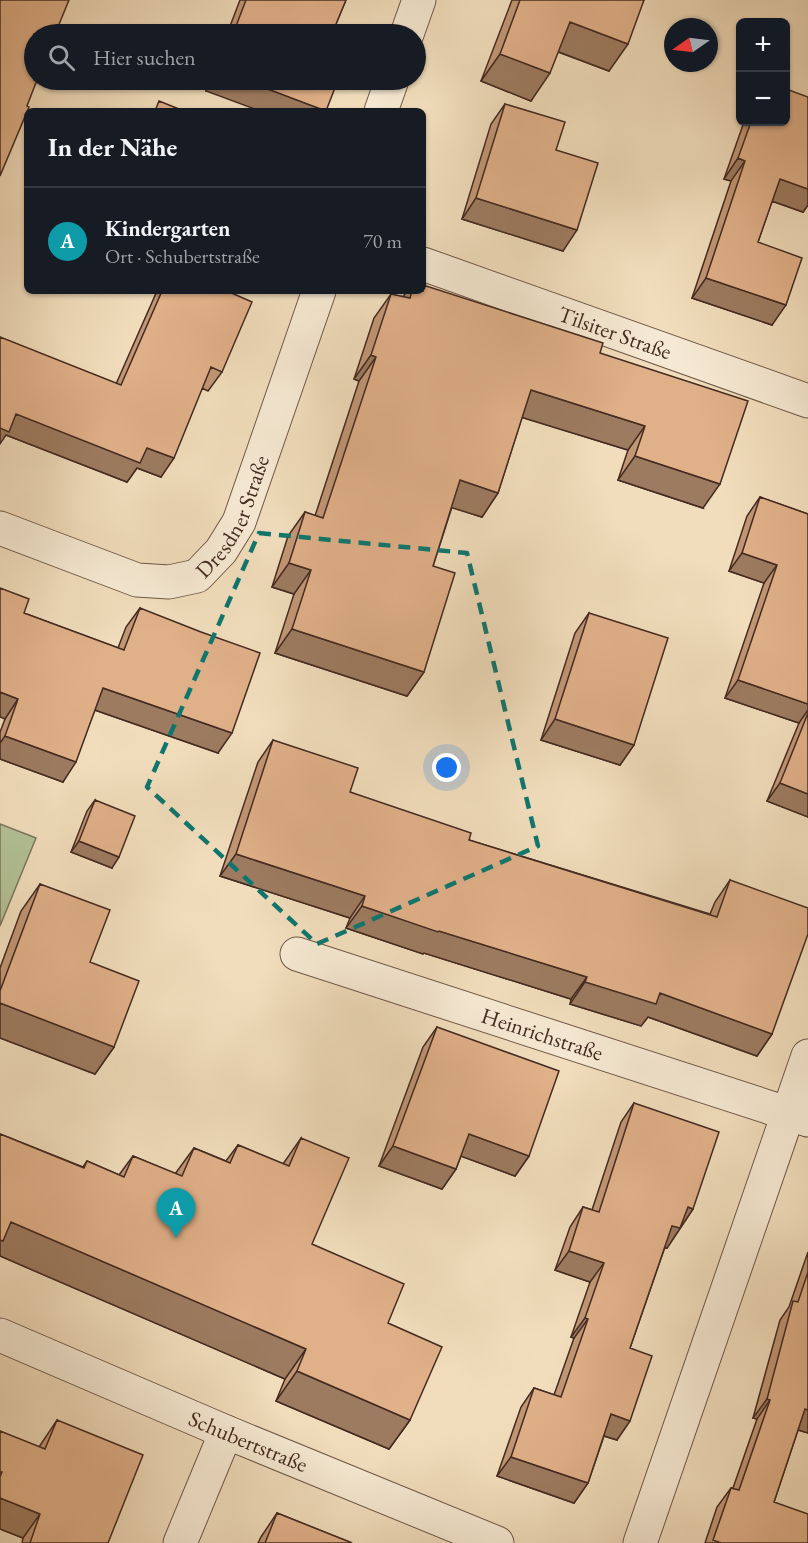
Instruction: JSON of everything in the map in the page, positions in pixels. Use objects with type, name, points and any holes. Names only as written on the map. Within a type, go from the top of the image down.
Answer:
[{"type":"street","points":[[411,24],[419,0]]},
{"type":"street","points":[[382,108],[388,90]]},
{"type":"street","name":"Tilsiter Straße","points":[[426,265],[808,401]]},
{"type":"street","name":"Dresdner Straße","points":[[0,528],[137,580],[169,582],[197,576],[221,551],[239,522],[318,294]]},
{"type":"street","name":"Heinrichstraße","points":[[297,954],[798,1117]]},
{"type":"street","points":[[640,1543],[798,1117],[808,1056]]},
{"type":"street","name":"Schubertstraße","points":[[0,1335],[226,1432],[497,1543]]},
{"type":"street","points":[[180,1543],[226,1432]]},
{"type":"highlighted area","points":[[259,533],[467,553],[538,846],[317,944],[147,787]]},
{"type":"green space","points":[[0,824],[36,838],[0,926]]},
{"type":"building","points":[[0,0],[69,0],[59,24],[24,24],[24,90],[33,90],[27,106],[29,107],[24,108],[24,119],[0,176]]},
{"type":"building","points":[[246,0],[346,0],[336,24],[237,24]]},
{"type":"building","points":[[520,0],[644,0],[628,44],[570,22],[550,73],[500,54]]},
{"type":"building","points":[[270,90],[334,90],[327,108],[318,108]]},
{"type":"building","points":[[790,90],[808,97],[808,189],[780,179],[758,242],[802,258],[786,305],[706,278],[745,161],[738,158],[750,126],[790,126]]},
{"type":"building","points":[[159,101],[176,108],[156,108]]},
{"type":"building","points":[[505,104],[565,122],[556,150],[598,163],[577,230],[476,198]]},
{"type":"building","points":[[426,286],[603,343],[600,353],[748,401],[720,484],[635,456],[645,426],[531,390],[498,493],[460,480],[433,566],[455,573],[424,672],[292,629],[311,570],[289,563],[305,512],[323,518],[376,357],[371,355],[391,294],[410,298],[411,294],[426,294]]},
{"type":"building","points":[[161,294],[234,294],[252,302],[222,372],[211,367],[174,458],[147,448],[140,463],[16,414],[9,432],[0,428],[0,337],[121,385]]},
{"type":"building","points":[[760,497],[808,514],[808,704],[738,680],[777,565],[742,553]]},
{"type":"building","points":[[0,588],[29,599],[24,613],[124,650],[140,608],[260,653],[232,733],[103,688],[76,762],[5,736],[18,699],[0,692]]},
{"type":"building","points":[[589,613],[668,638],[634,745],[555,719]]},
{"type":"building","points":[[808,713],[808,794],[780,783]]},
{"type":"building","points":[[273,740],[358,768],[350,792],[471,833],[469,840],[717,917],[730,880],[808,908],[808,934],[772,1034],[660,993],[656,1004],[585,982],[587,977],[438,932],[362,906],[365,896],[236,854]]},
{"type":"building","points":[[95,800],[135,816],[119,857],[79,841]]},
{"type":"building","points":[[40,884],[110,910],[90,962],[139,981],[114,1047],[0,1003],[0,991]]},
{"type":"building","points":[[437,1027],[559,1071],[529,1156],[469,1134],[456,1169],[393,1146]]},
{"type":"building","points":[[634,1103],[719,1132],[693,1209],[688,1207],[680,1228],[672,1226],[630,1348],[652,1356],[630,1421],[611,1414],[588,1483],[511,1457],[534,1388],[561,1397],[588,1319],[585,1318],[604,1263],[569,1251],[583,1207],[599,1212]]},
{"type":"building","points":[[0,1134],[84,1168],[87,1161],[124,1177],[133,1156],[182,1176],[194,1148],[230,1163],[238,1145],[289,1166],[301,1138],[349,1158],[312,1244],[404,1284],[388,1323],[442,1347],[410,1420],[297,1371],[306,1349],[11,1222],[3,1241],[0,1240]]},
{"type":"building","points":[[808,1272],[808,1410],[805,1409],[774,1502],[808,1514],[808,1543],[721,1543],[713,1540],[731,1488],[739,1490],[770,1400],[767,1399],[793,1301],[798,1302]]},
{"type":"building","points":[[57,1420],[143,1455],[108,1543],[30,1543],[40,1514],[0,1498],[2,1472],[0,1472],[0,1431],[45,1449]]},
{"type":"building","points":[[277,1513],[352,1543],[265,1543]]},
{"type":"place","name":"Kindergarten","points":[[176,1238]]}]
